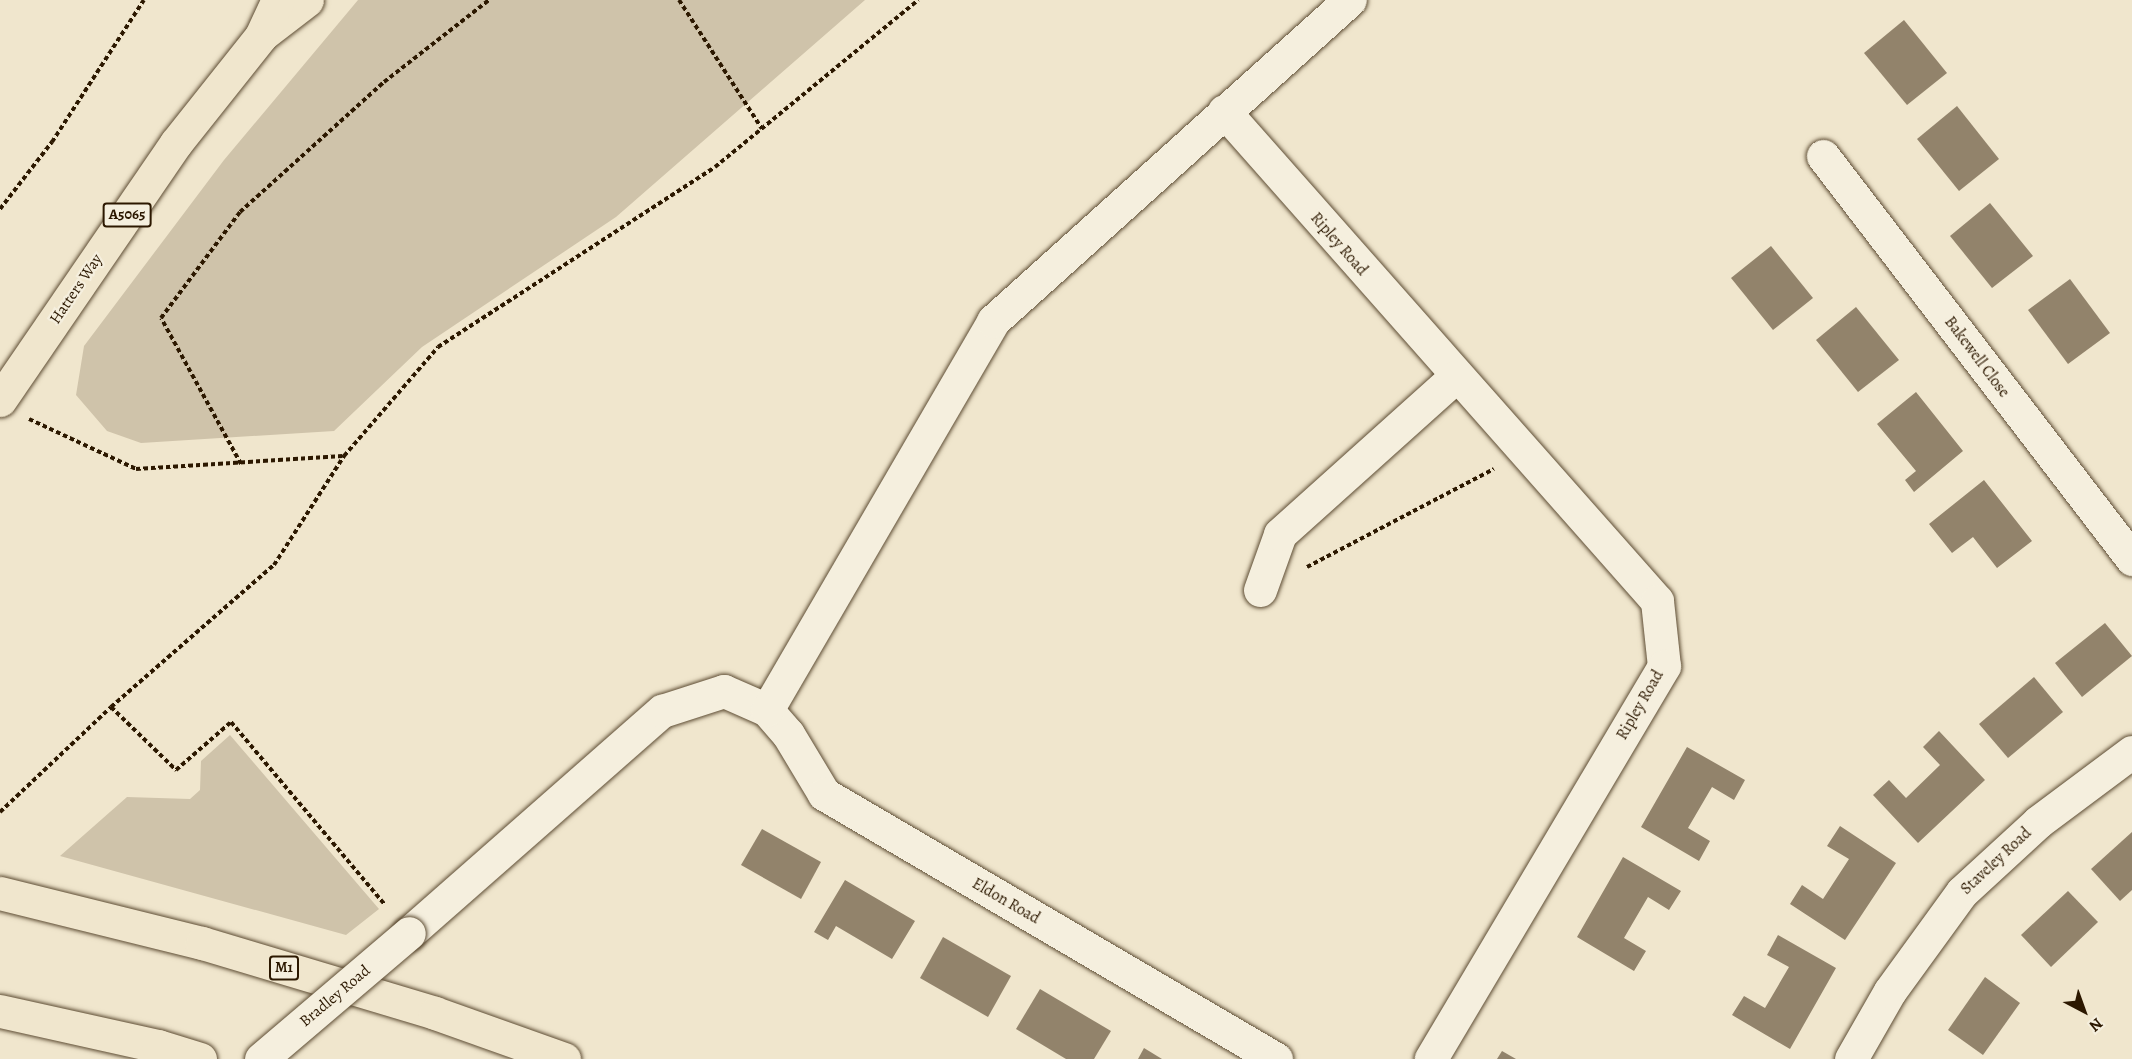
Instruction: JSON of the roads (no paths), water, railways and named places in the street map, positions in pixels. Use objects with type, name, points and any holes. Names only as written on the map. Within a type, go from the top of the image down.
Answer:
[{"type":"main road","name":"Hatters Way","points":[[13,409],[176,143],[261,36],[278,0]]},
{"type":"main road","name":"Hatters Way","points":[[261,36],[307,0]]},
{"type":"main road","name":"M1","points":[[0,893],[202,943],[435,1013],[564,1059]]},
{"type":"main road","points":[[0,1011],[158,1046],[200,1059]]},
{"type":"street","points":[[767,710],[993,321],[1350,0]]},
{"type":"street","name":"Ripley Road","points":[[1224,111],[1455,377],[1657,601],[1664,666],[1431,1059]]},
{"type":"street","name":"Bakewell Close","points":[[1823,156],[2132,559]]},
{"type":"street","points":[[1263,580],[1280,534],[1455,377]]},
{"type":"street","name":"Bradley Road","points":[[261,1059],[409,933],[662,711],[724,691],[767,710]]},
{"type":"street","name":"Eldon Road","points":[[767,710],[788,734],[824,794],[1276,1059]]},
{"type":"street","name":"Staveley Road","points":[[1851,1059],[1890,991],[1962,892],[2038,822],[2132,752]]}]
